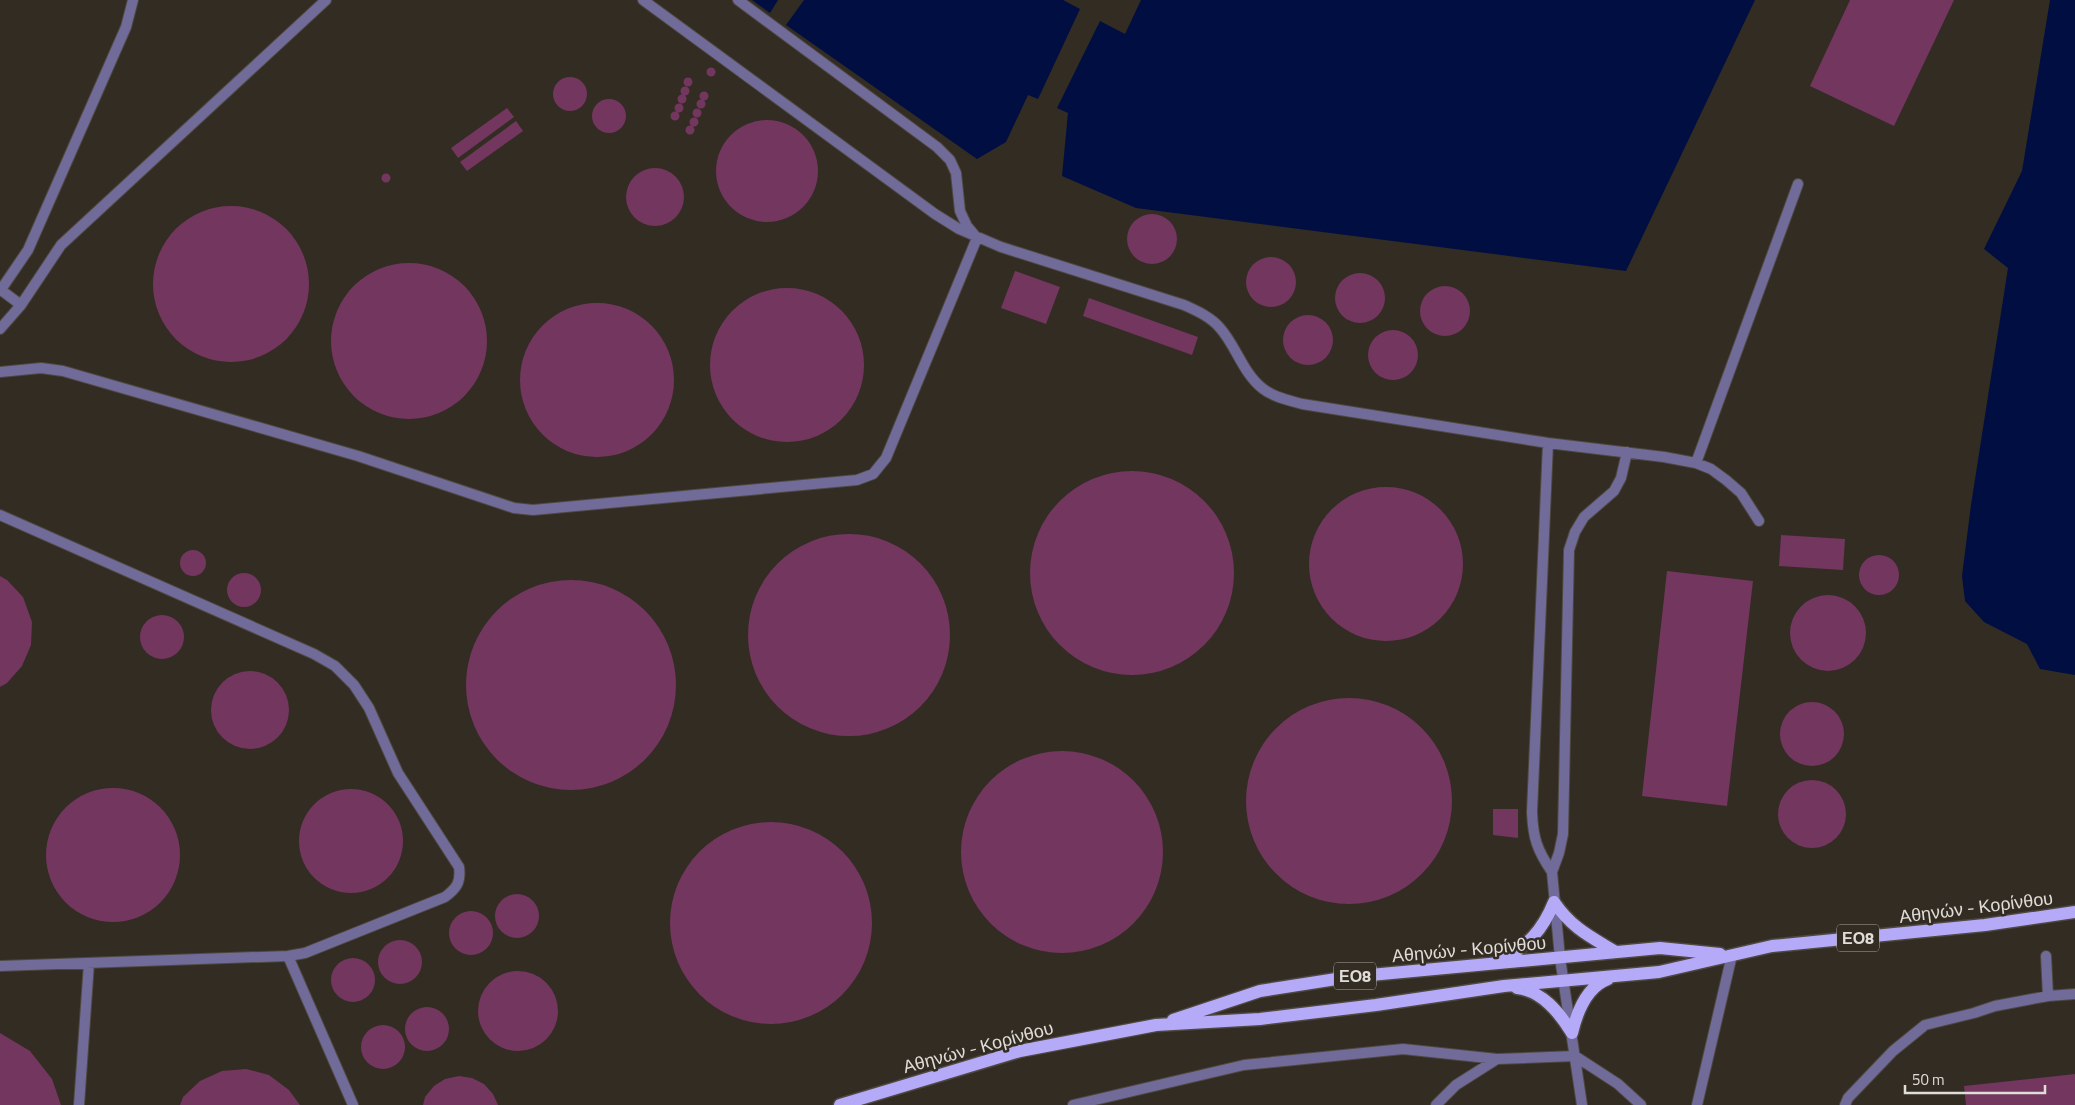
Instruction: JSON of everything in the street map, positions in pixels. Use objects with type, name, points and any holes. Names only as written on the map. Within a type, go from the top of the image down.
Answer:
[{"type":"main road","points":[[1554,902],[1564,917],[1578,930],[1614,951]]},
{"type":"main road","points":[[1499,963],[1522,948],[1536,935],[1547,919],[1554,902]]},
{"type":"main road","name":"Αθηνών - Κορίνθου","points":[[840,1105],[1020,1051],[1156,1025],[1260,1019],[1376,1005],[1504,986],[1659,972],[1772,946],[1985,925],[2075,912]]},
{"type":"main road","name":"Αθηνών - Κορίνθου","points":[[1156,1025],[1260,990],[1349,977],[1660,948],[1732,955]]},
{"type":"main road","points":[[1572,1033],[1577,1014],[1586,996],[1600,982],[1615,976]]},
{"type":"main road","points":[[1504,986],[1526,989],[1545,1000],[1560,1015],[1572,1033]]},
{"type":"street","points":[[21,305],[1,291],[28,250],[126,27],[133,0]]},
{"type":"street","points":[[0,329],[21,305],[61,245],[326,0]]},
{"type":"street","points":[[643,0],[935,214],[977,238],[1025,256],[1184,305],[1204,314],[1220,328],[1261,388],[1279,398],[1302,404],[1548,443],[1627,452],[1696,463],[1711,469],[1741,493],[1758,521]]},
{"type":"street","points":[[738,0],[937,147],[950,160],[956,173],[960,211],[967,226],[977,238]]},
{"type":"street","points":[[1696,463],[1798,184]]},
{"type":"street","points":[[0,372],[41,368],[63,371],[358,456],[514,508],[533,510],[857,480],[873,474],[886,458],[977,238]]},
{"type":"street","points":[[1548,443],[1532,812],[1533,834],[1540,854],[1552,872]]},
{"type":"street","points":[[1582,1105],[1560,958],[1552,872],[1563,834],[1569,550],[1575,532],[1584,517],[1614,491],[1622,478],[1627,452]]},
{"type":"street","points":[[0,514],[314,654],[335,666],[354,685],[369,708],[398,772],[458,867],[460,879],[456,888],[445,897],[305,952],[288,956],[0,966]]},
{"type":"street","points":[[1697,1105],[1732,955]]},
{"type":"street","points":[[288,956],[353,1105]]},
{"type":"street","points":[[2046,956],[2048,996]]},
{"type":"street","points":[[79,1105],[90,963]]},
{"type":"street","points":[[1845,1105],[1848,1098],[1893,1051],[1925,1025],[1995,1006],[2048,996],[2075,994]]},
{"type":"street","points":[[1073,1105],[1244,1065],[1403,1049],[1497,1059],[1575,1056],[1618,1084],[1642,1105]]},
{"type":"street","points":[[1436,1105],[1456,1085],[1497,1059]]},
{"type":"shaded area","points":[[752,0],[778,0],[770,13]]},
{"type":"shaded area","points":[[804,0],[1063,0],[1080,9],[1038,99],[1028,95],[1006,142],[977,159],[786,25]]},
{"type":"shaded area","points":[[1141,0],[1755,0],[1626,271],[1136,208],[1062,176],[1068,113],[1057,108],[1100,21],[1125,34]]},
{"type":"shaded area","points":[[2050,0],[2075,0],[2075,675],[2040,669],[2027,644],[1984,622],[1965,601],[1962,576],[1971,505],[2008,268],[1984,249],[2022,171]]},
{"type":"building","points":[[1850,0],[1954,0],[1894,126],[1810,86]]},
{"type":"building","points":[[711,68],[715,72],[711,76],[707,72]]},
{"type":"building","points":[[570,77],[577,78],[582,82],[586,87],[586,101],[582,106],[577,110],[570,111],[563,110],[558,106],[554,101],[553,94],[554,87],[558,82],[563,78]]},
{"type":"building","points":[[688,78],[692,82],[688,86],[684,82]]},
{"type":"building","points":[[685,87],[689,91],[685,95],[681,91]]},
{"type":"building","points":[[704,92],[708,96],[704,100],[700,96]]},
{"type":"building","points":[[682,95],[686,99],[682,103],[678,99]]},
{"type":"building","points":[[609,99],[616,100],[621,104],[625,109],[625,123],[621,128],[616,132],[609,133],[602,132],[597,128],[593,123],[592,116],[593,109],[597,104],[602,100]]},
{"type":"building","points":[[701,100],[705,104],[701,108],[697,104]]},
{"type":"building","points":[[679,104],[683,108],[679,112],[675,108]]},
{"type":"building","points":[[507,108],[514,117],[458,158],[451,148]]},
{"type":"building","points":[[697,109],[701,113],[697,117],[693,113]]},
{"type":"building","points":[[675,112],[679,116],[675,120],[671,116]]},
{"type":"building","points":[[694,118],[698,122],[694,126],[690,122]]},
{"type":"building","points":[[767,120],[787,124],[803,135],[814,151],[818,171],[814,191],[803,207],[787,218],[767,222],[747,218],[731,207],[720,191],[716,171],[720,151],[731,135],[747,124]]},
{"type":"building","points":[[516,121],[523,131],[467,171],[460,162]]},
{"type":"building","points":[[690,126],[694,130],[690,134],[686,130]]},
{"type":"building","points":[[649,168],[661,168],[676,176],[684,191],[684,203],[676,218],[661,226],[649,226],[634,218],[626,203],[626,191],[634,176]]},
{"type":"building","points":[[386,174],[390,178],[386,182],[382,178]]},
{"type":"building","points":[[223,206],[239,206],[254,209],[268,215],[281,223],[292,234],[306,261],[309,284],[308,299],[300,321],[292,334],[281,345],[254,359],[239,362],[223,362],[208,359],[194,353],[181,345],[170,334],[156,307],[153,292],[153,276],[156,261],[162,247],[170,234],[181,223],[208,209]]},
{"type":"building","points":[[1147,214],[1157,214],[1170,221],[1177,234],[1177,244],[1170,257],[1157,264],[1147,264],[1138,260],[1131,253],[1127,244],[1127,234],[1131,225],[1138,218]]},
{"type":"building","points":[[1266,257],[1276,257],[1289,264],[1296,277],[1296,287],[1289,300],[1276,307],[1266,307],[1257,303],[1250,296],[1246,287],[1246,277],[1250,268],[1257,261]]},
{"type":"building","points":[[401,263],[417,263],[432,266],[446,272],[464,286],[478,304],[484,318],[487,341],[484,364],[478,378],[464,396],[446,410],[432,416],[417,419],[401,419],[386,416],[372,410],[354,396],[344,384],[334,364],[331,349],[331,333],[334,318],[340,304],[354,286],[366,276],[386,266]]},
{"type":"building","points":[[1015,271],[1060,287],[1046,324],[1001,308]]},
{"type":"building","points":[[1355,273],[1365,273],[1378,280],[1385,293],[1385,303],[1378,316],[1365,323],[1355,323],[1346,319],[1339,312],[1335,303],[1335,293],[1339,284],[1346,277]]},
{"type":"building","points":[[1440,286],[1450,286],[1463,293],[1470,306],[1470,316],[1463,329],[1450,336],[1440,336],[1431,332],[1424,325],[1420,316],[1420,306],[1424,297],[1431,290]]},
{"type":"building","points":[[787,288],[816,294],[830,301],[841,311],[851,322],[858,336],[864,365],[858,394],[851,408],[841,419],[830,429],[816,436],[787,442],[758,436],[744,429],[733,419],[723,408],[716,394],[710,365],[716,336],[723,322],[733,311],[744,301],[758,294]]},
{"type":"building","points":[[1089,298],[1198,337],[1192,355],[1083,316]]},
{"type":"building","points":[[597,303],[627,308],[652,325],[669,350],[674,380],[669,410],[652,435],[627,452],[597,457],[567,452],[542,435],[525,410],[520,380],[525,350],[542,325],[567,308]]},
{"type":"building","points":[[1313,315],[1326,322],[1332,330],[1332,350],[1326,358],[1318,364],[1303,365],[1290,358],[1284,350],[1283,335],[1290,322],[1298,316]]},
{"type":"building","points":[[1388,330],[1398,330],[1411,337],[1418,350],[1418,360],[1411,373],[1398,380],[1388,380],[1379,376],[1372,369],[1368,360],[1368,350],[1372,341],[1379,334]]},
{"type":"building","points":[[1132,471],[1152,473],[1171,479],[1180,483],[1204,501],[1222,525],[1226,534],[1232,553],[1234,573],[1232,593],[1226,612],[1222,621],[1204,645],[1180,663],[1171,667],[1152,673],[1132,675],[1112,673],[1093,667],[1084,663],[1060,645],[1042,621],[1038,612],[1032,593],[1030,573],[1032,553],[1038,534],[1042,525],[1060,501],[1084,483],[1093,479],[1112,473]]},
{"type":"building","points":[[1386,487],[1416,492],[1441,509],[1458,534],[1463,564],[1458,594],[1441,619],[1416,636],[1386,641],[1356,636],[1331,619],[1314,594],[1309,564],[1314,534],[1331,509],[1356,492]]},
{"type":"building","points":[[849,534],[869,536],[888,542],[905,551],[927,571],[942,596],[948,615],[950,635],[948,655],[942,674],[933,691],[913,713],[888,728],[869,734],[849,736],[829,734],[810,728],[793,719],[771,699],[756,674],[750,655],[748,635],[750,615],[756,596],[765,579],[785,557],[810,542],[829,536]]},
{"type":"building","points":[[1781,535],[1845,539],[1843,570],[1779,566]]},
{"type":"building","points":[[193,550],[202,554],[206,563],[202,572],[193,576],[184,572],[180,563],[184,554]]},
{"type":"building","points":[[1883,555],[1890,558],[1896,564],[1899,575],[1898,583],[1890,592],[1883,595],[1875,595],[1868,592],[1860,583],[1859,571],[1862,564],[1871,556]]},
{"type":"building","points":[[1667,571],[1753,581],[1727,806],[1642,796]]},
{"type":"building","points":[[244,573],[256,578],[261,590],[256,602],[244,607],[232,602],[227,590],[232,578]]},
{"type":"building","points":[[0,576],[7,580],[23,597],[32,622],[31,645],[22,666],[7,683],[0,687]]},
{"type":"building","points":[[561,580],[581,580],[601,584],[621,592],[638,604],[652,618],[664,635],[672,655],[676,685],[672,715],[664,735],[652,752],[638,766],[621,778],[601,786],[581,790],[561,790],[541,786],[521,778],[504,766],[490,752],[478,735],[470,715],[466,695],[466,675],[470,655],[478,635],[490,618],[504,604],[521,592],[541,584]]},
{"type":"building","points":[[1828,595],[1842,598],[1855,606],[1863,619],[1866,633],[1863,647],[1855,660],[1842,668],[1828,671],[1814,668],[1801,660],[1793,647],[1790,633],[1793,619],[1801,606],[1814,598]]},
{"type":"building","points":[[162,615],[174,619],[180,625],[184,637],[180,649],[174,655],[162,659],[150,655],[144,649],[140,637],[144,625],[150,619]]},
{"type":"building","points":[[250,671],[265,674],[282,688],[286,695],[289,710],[286,725],[272,742],[265,746],[250,749],[235,746],[218,732],[214,725],[211,710],[214,695],[228,678],[235,674]]},
{"type":"building","points":[[1339,698],[1359,698],[1389,705],[1415,721],[1429,735],[1445,761],[1452,791],[1452,811],[1445,841],[1429,867],[1415,881],[1389,897],[1359,904],[1339,904],[1309,897],[1283,881],[1269,867],[1253,841],[1246,811],[1246,791],[1253,761],[1269,735],[1283,721],[1309,705]]},
{"type":"building","points":[[1806,702],[1818,702],[1835,711],[1842,722],[1844,734],[1842,746],[1835,757],[1818,766],[1806,766],[1794,761],[1785,752],[1780,740],[1780,728],[1785,716],[1794,707]]},
{"type":"building","points":[[1052,751],[1072,751],[1101,758],[1134,780],[1156,813],[1163,842],[1163,862],[1156,891],[1134,924],[1101,946],[1072,953],[1052,953],[1023,946],[990,924],[968,891],[961,862],[961,842],[968,813],[990,780],[1023,758]]},
{"type":"building","points":[[1819,780],[1831,786],[1840,795],[1846,807],[1844,827],[1836,838],[1819,848],[1805,848],[1788,838],[1780,827],[1778,807],[1788,790],[1799,782]]},
{"type":"building","points":[[113,788],[138,793],[160,808],[175,830],[180,855],[175,880],[160,902],[138,917],[113,922],[88,917],[66,902],[51,880],[46,855],[51,830],[66,808],[88,793]]},
{"type":"building","points":[[351,789],[371,793],[380,797],[388,804],[395,812],[399,821],[403,841],[399,861],[395,870],[388,878],[380,885],[371,889],[351,893],[331,889],[322,885],[314,878],[307,870],[303,861],[299,841],[303,821],[307,812],[314,804],[322,797],[331,793]]},
{"type":"building","points":[[1493,809],[1518,809],[1518,838],[1493,835]]},
{"type":"building","points":[[771,822],[791,824],[810,830],[827,839],[849,859],[864,884],[870,903],[872,923],[870,943],[864,962],[855,979],[835,1001],[810,1016],[791,1022],[771,1024],[751,1022],[732,1016],[715,1007],[693,987],[678,962],[672,943],[670,923],[672,903],[678,884],[687,867],[707,845],[732,830],[751,824]]},
{"type":"building","points":[[517,894],[529,898],[535,904],[539,916],[535,928],[529,934],[517,938],[505,934],[499,928],[495,916],[499,904],[505,898]]},
{"type":"building","points":[[471,911],[483,915],[489,921],[493,933],[489,945],[483,951],[471,955],[459,951],[453,945],[449,933],[453,921],[459,915]]},
{"type":"building","points":[[400,940],[412,944],[418,950],[422,962],[418,974],[412,980],[400,984],[388,980],[382,974],[378,962],[382,950],[388,944]]},
{"type":"building","points":[[353,958],[365,962],[371,968],[375,980],[371,992],[365,998],[353,1002],[341,998],[335,992],[331,980],[335,968],[341,962]]},
{"type":"building","points":[[518,971],[533,974],[546,983],[555,996],[558,1011],[555,1026],[546,1039],[533,1048],[518,1051],[503,1048],[490,1039],[481,1026],[478,1011],[481,996],[490,983],[503,974]]},
{"type":"building","points":[[427,1007],[439,1011],[445,1017],[449,1029],[445,1041],[439,1047],[427,1051],[415,1047],[409,1041],[405,1029],[409,1017],[415,1011]]},
{"type":"building","points":[[383,1025],[395,1029],[401,1035],[405,1047],[401,1059],[395,1065],[383,1069],[371,1065],[365,1059],[361,1047],[365,1035],[371,1029]]},
{"type":"building","points":[[0,1033],[30,1051],[52,1079],[61,1105],[0,1105]]},
{"type":"building","points":[[246,1069],[269,1075],[289,1090],[300,1105],[180,1105],[183,1097],[200,1081],[222,1071]]},
{"type":"building","points":[[2075,1074],[2075,1105],[1966,1105],[1964,1086]]},
{"type":"building","points":[[459,1076],[472,1078],[484,1084],[493,1094],[498,1105],[423,1105],[425,1097],[434,1086],[445,1079]]}]
